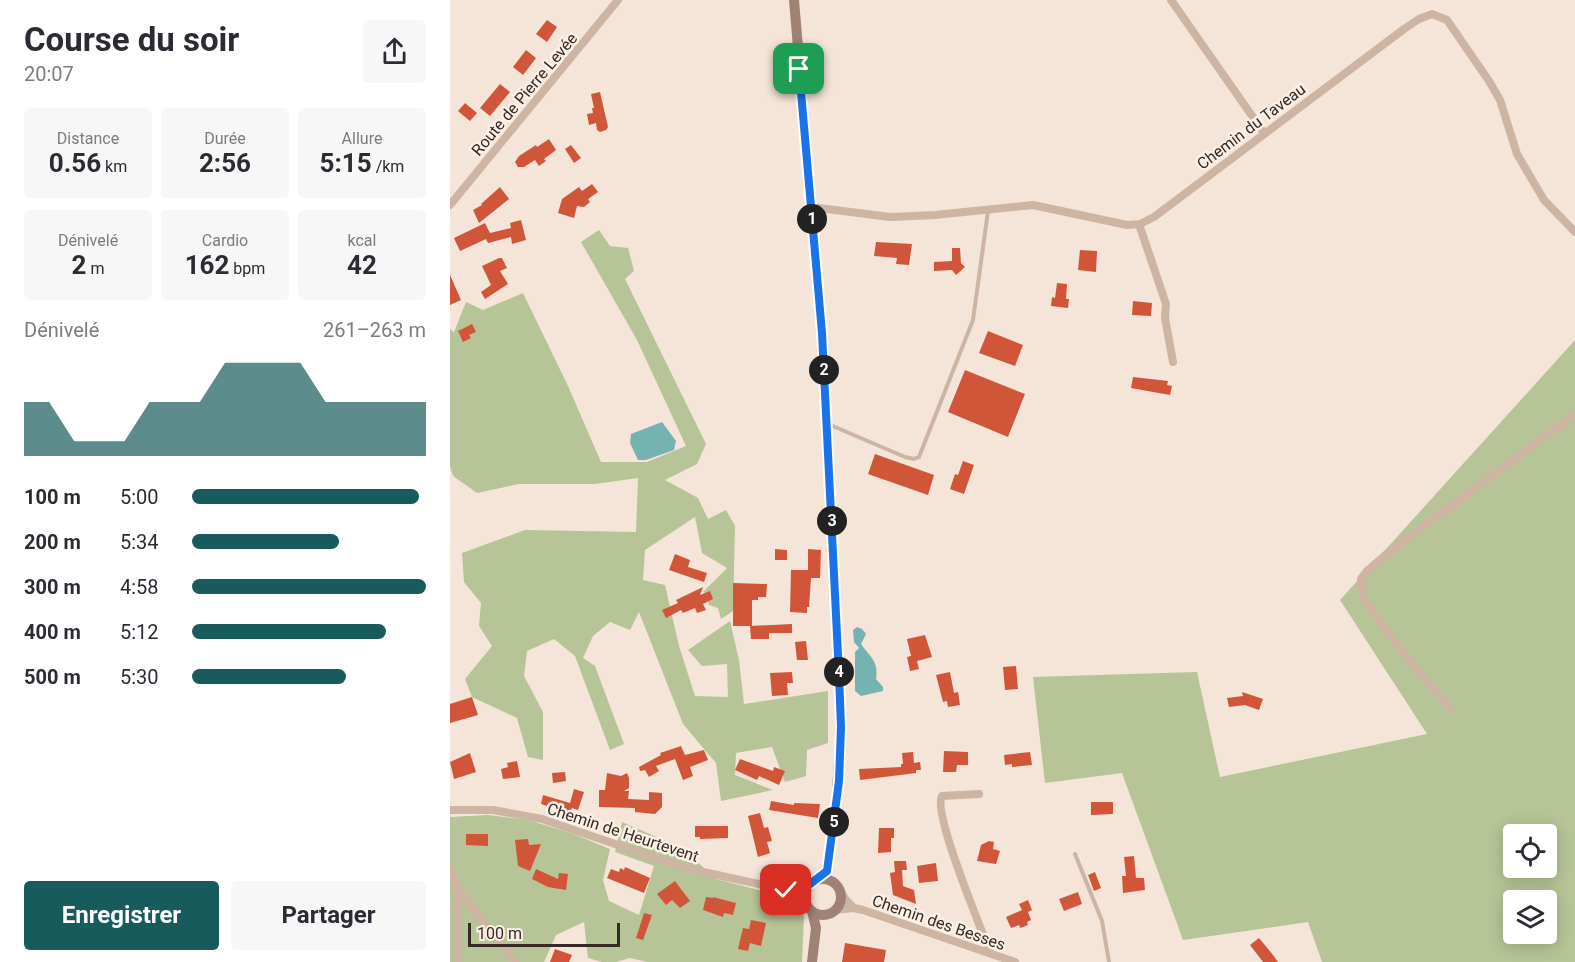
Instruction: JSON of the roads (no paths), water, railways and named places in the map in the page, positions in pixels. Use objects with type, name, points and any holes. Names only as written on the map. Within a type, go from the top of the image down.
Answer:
[{"type":"main road","points":[[794,0],[827,424],[841,727],[836,808],[819,878],[805,893],[816,928],[812,962]]},
{"type":"main road","points":[[816,928],[841,898],[840,891],[833,881],[819,878]]},
{"type":"main road","points":[[809,907],[830,912]]},
{"type":"street","name":"Route de Pierre Levée","points":[[450,205],[618,0]]},
{"type":"street","points":[[1171,0],[1264,133]]},
{"type":"street","name":"Chemin du Taveau","points":[[1139,224],[1155,217],[1264,133],[1427,15],[1439,16],[1447,20],[1490,81],[1500,100],[1517,154],[1544,200],[1575,232]]},
{"type":"street","points":[[811,207],[890,217],[1033,205],[1109,222],[1139,224],[1166,304],[1173,362]]},
{"type":"street","points":[[1451,709],[1405,655],[1363,598],[1361,579],[1389,552],[1575,414]]},
{"type":"street","points":[[979,794],[942,796],[940,801],[945,831],[990,952]]},
{"type":"street","name":"Chemin de Heurtevent","points":[[450,810],[493,810],[542,819],[686,867],[786,890],[809,907]]},
{"type":"street","points":[[450,870],[459,890],[514,962]]},
{"type":"street","name":"Chemin de Heurtevent","points":[[786,890],[819,878]]},
{"type":"street","points":[[458,962],[457,896],[459,890]]},
{"type":"street","name":"Chemin des Besses","points":[[840,891],[854,908],[1015,962]]},
{"type":"street","name":"Chemin des Besses","points":[[830,912],[854,908]]},
{"type":"lane","points":[[827,424],[905,457],[914,459],[920,457],[973,320],[988,210]]},
{"type":"lane","points":[[1075,854],[1102,921],[1109,962]]},
{"type":"water","points":[[662,422],[676,441],[674,450],[646,460],[638,460],[630,443],[631,434]]},
{"type":"water","points":[[857,627],[866,634],[861,644],[873,660],[877,673],[876,679],[883,687],[883,691],[861,696],[855,691],[855,652],[859,648],[854,642],[853,630]]}]
